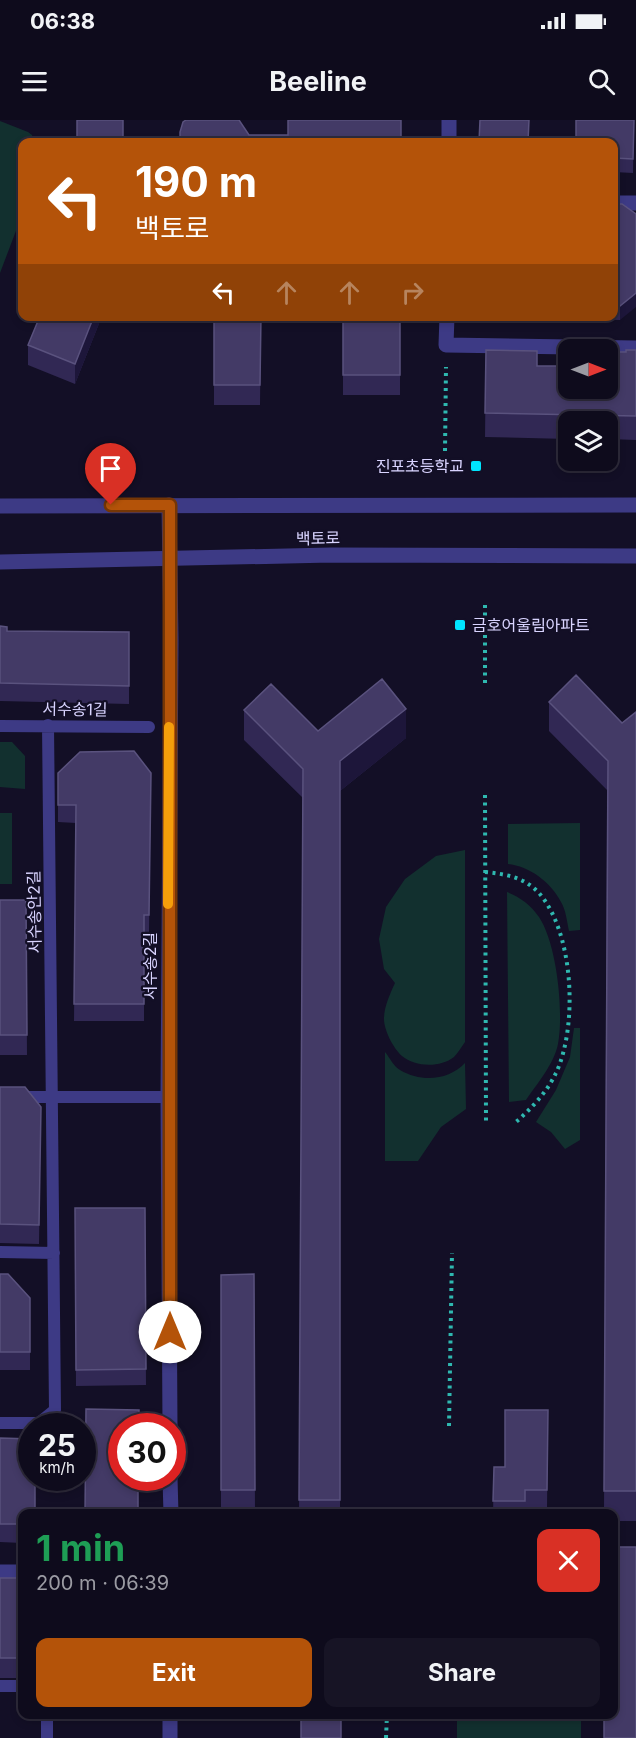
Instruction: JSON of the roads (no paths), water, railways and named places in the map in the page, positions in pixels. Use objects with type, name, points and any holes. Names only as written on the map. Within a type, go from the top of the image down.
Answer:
[{"type":"street","points":[[449,120],[449,138]]},
{"type":"street","points":[[618,203],[636,203]]},
{"type":"street","points":[[447,321],[446,345],[636,348]]},
{"type":"street","name":"서수송2길","points":[[170,505],[168,1097],[170,1413]]},
{"type":"street","name":"백토로","points":[[0,506],[636,505]]},
{"type":"street","name":"백토로","points":[[0,562],[331,555],[636,556]]},
{"type":"street","points":[[170,1491],[171,1509]]},
{"type":"street","points":[[0,1572],[18,1572]]},
{"type":"street","points":[[170,1719],[170,1738]]},
{"type":"lane","name":"서수송안2길","points":[[0,1423],[39,1423],[56,1410],[48,725]]},
{"type":"lane","name":"서수송1길","points":[[0,726],[149,727]]},
{"type":"lane","points":[[0,1097],[168,1097]]},
{"type":"lane","points":[[0,1252],[54,1252]]},
{"type":"lane","points":[[0,1686],[18,1686]]},
{"type":"lane","points":[[47,1719],[47,1738]]},
{"type":"place","name":"진포초등학교","points":[[476,466]]},
{"type":"place","name":"금호어울림아파트","points":[[460,625]]}]
